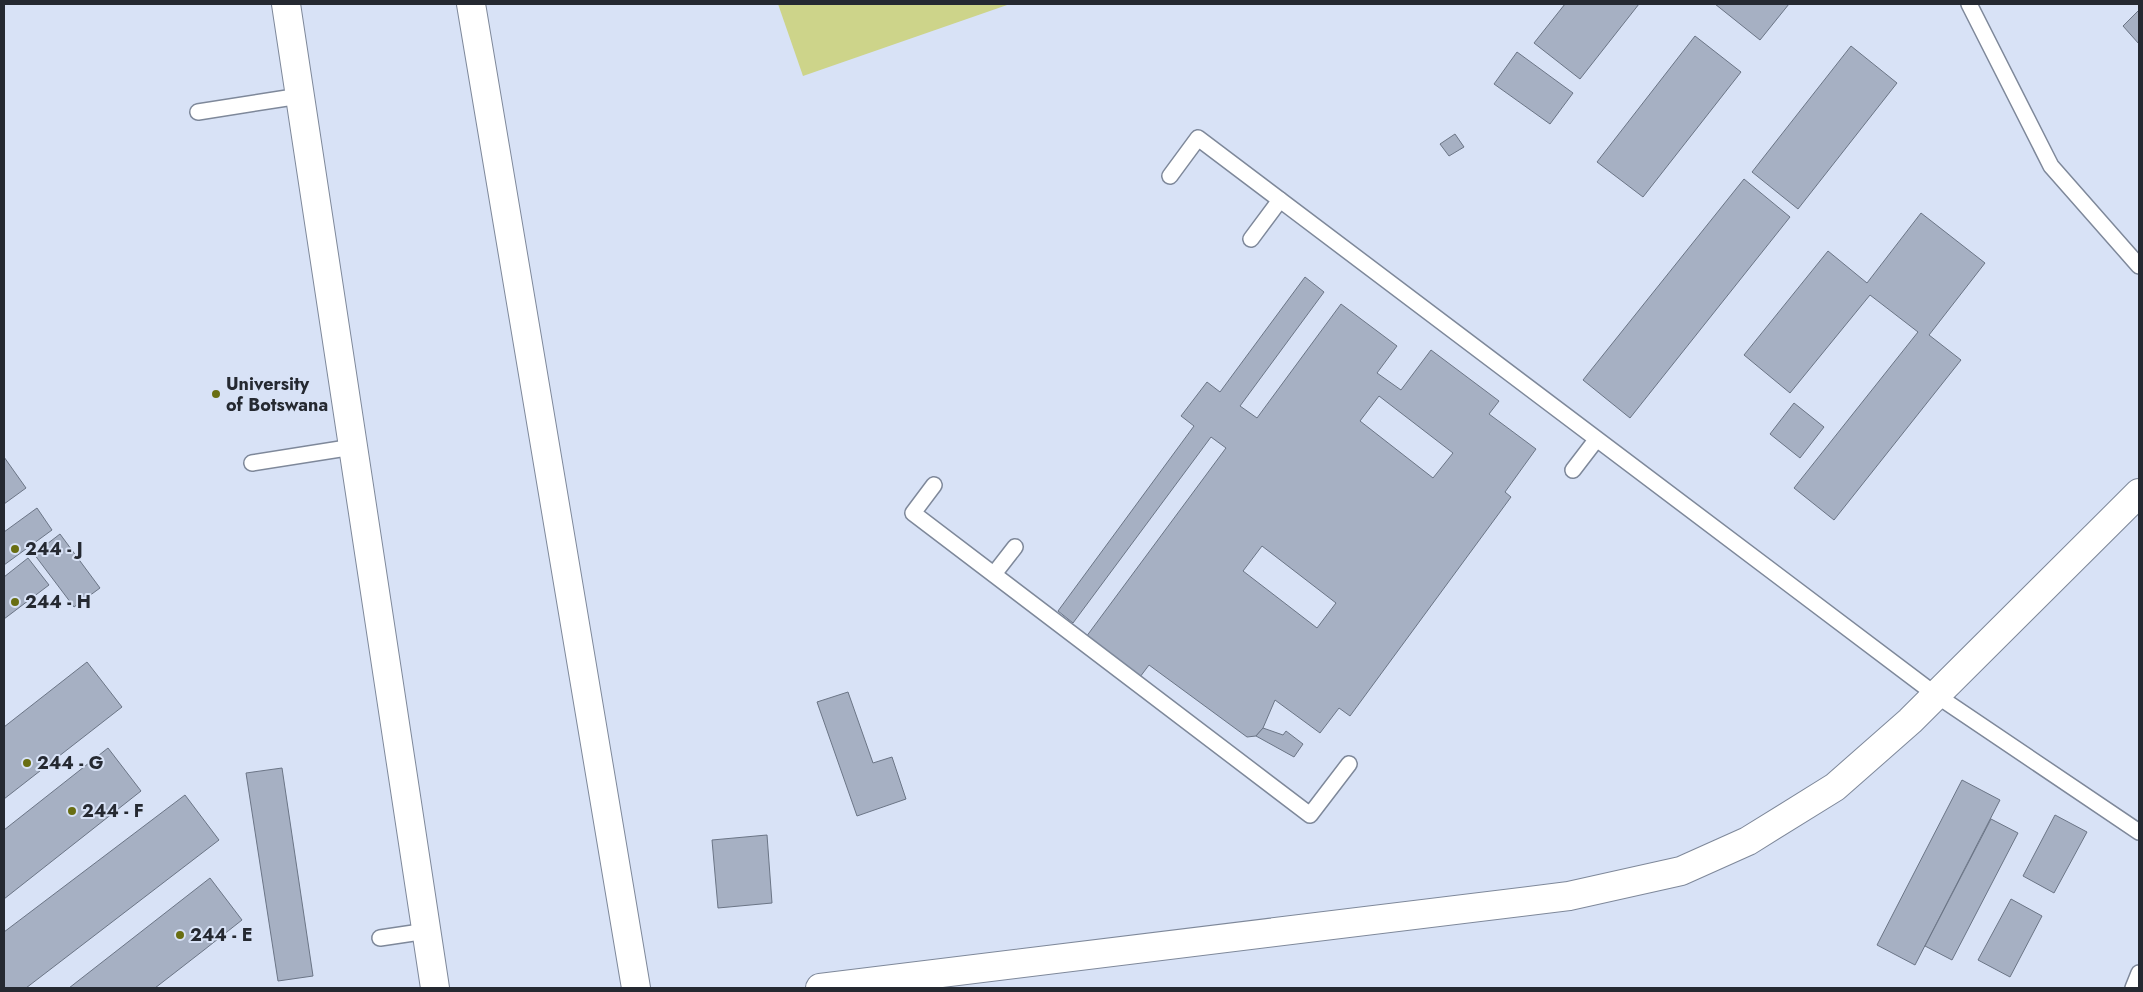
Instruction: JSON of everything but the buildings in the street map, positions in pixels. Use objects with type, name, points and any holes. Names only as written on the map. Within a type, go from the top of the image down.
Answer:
[{"type":"street","points":[[286,4],[435,988]]},
{"type":"street","points":[[470,4],[636,988]]},
{"type":"street","points":[[820,988],[852,987],[1569,896],[1681,871],[1748,841],[1835,787],[1936,695],[2139,493]]},
{"type":"lane","points":[[1969,4],[2051,166],[2139,266]]},
{"type":"lane","points":[[198,112],[300,96]]},
{"type":"lane","points":[[1170,176],[1198,138],[1936,695],[2139,832]]},
{"type":"lane","points":[[1251,238],[1280,200]]},
{"type":"lane","points":[[1573,470],[1596,440]]},
{"type":"lane","points":[[252,463],[353,447]]},
{"type":"lane","points":[[934,485],[913,513],[1310,815],[1349,764]]},
{"type":"lane","points":[[994,574],[1015,547]]},
{"type":"lane","points":[[380,938],[427,931]]},
{"type":"lane","points":[[2133,988],[2139,973]]},
{"type":"green space","points":[[778,4],[1010,4],[803,76]]},
{"type":"place","name":"University of Botswana","points":[[216,394]]},
{"type":"place","name":"244 - J","points":[[15,549]]},
{"type":"place","name":"244 - H","points":[[15,602]]},
{"type":"place","name":"244 - G","points":[[27,763]]},
{"type":"place","name":"244 - F","points":[[72,811]]},
{"type":"place","name":"244 - E","points":[[180,935]]}]
